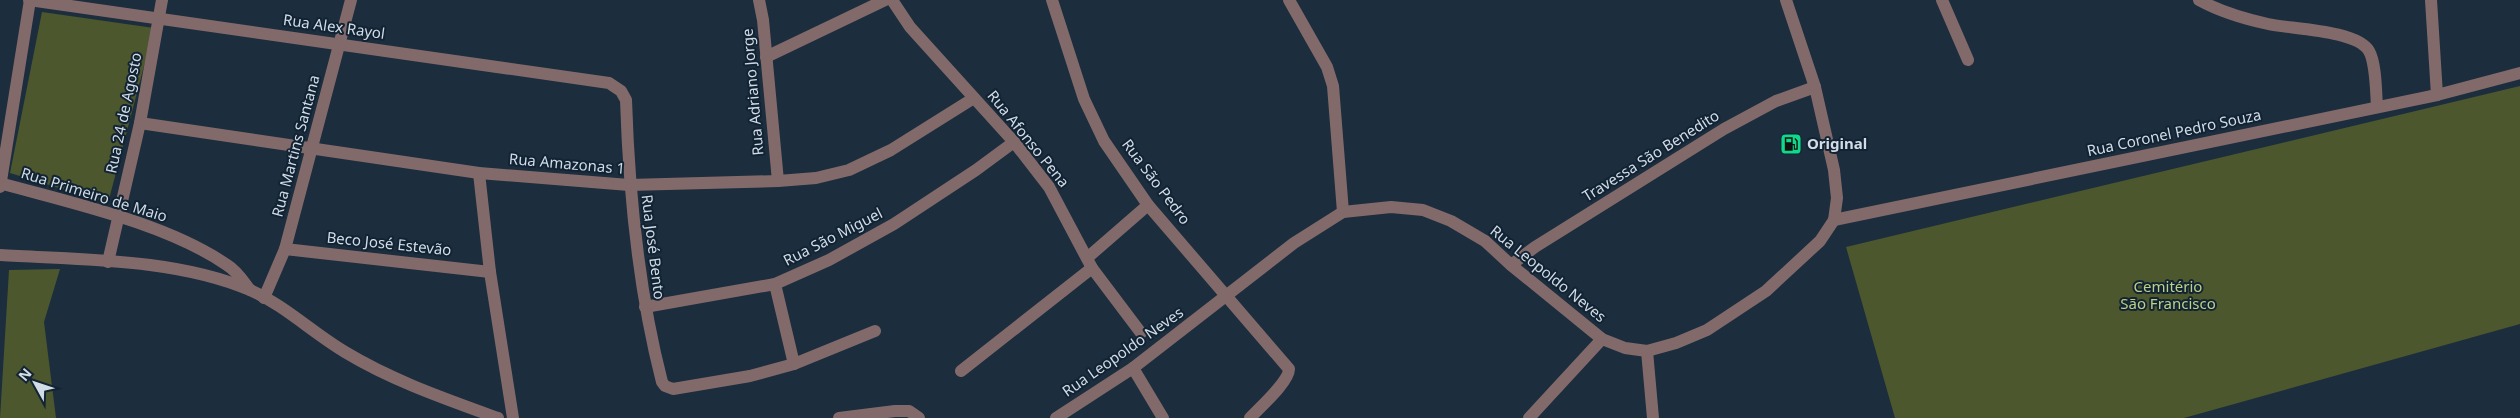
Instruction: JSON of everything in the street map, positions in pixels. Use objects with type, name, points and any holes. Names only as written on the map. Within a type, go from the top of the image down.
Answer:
[{"type":"street","name":"Rua Alex Rayol","points":[[30,0],[609,83],[622,91],[626,100]]},
{"type":"street","points":[[0,187],[30,0]]},
{"type":"street","name":"Rua 24 de Agosto","points":[[108,262],[140,123],[162,0]]},
{"type":"street","name":"Rua Martins Santana","points":[[264,298],[285,248],[351,0]]},
{"type":"street","name":"Rua Adriano Jorge","points":[[759,0],[763,20],[778,181]]},
{"type":"street","points":[[766,57],[885,0]]},
{"type":"street","name":"Rua Afonso Pena","points":[[892,0],[922,41],[1014,142],[1048,187],[1090,263],[1142,333]]},
{"type":"street","name":"Rua São Pedro","points":[[1052,0],[1084,99],[1104,141],[1148,205],[1287,365],[1289,374],[1284,382],[1250,418]]},
{"type":"street","points":[[1289,0],[1327,67],[1333,86],[1344,212]]},
{"type":"street","points":[[1786,0],[1814,87],[1834,170],[1837,198],[1834,220]]},
{"type":"street","points":[[1942,0],[1968,60]]},
{"type":"street","points":[[2199,0],[2210,6],[2266,24],[2344,36],[2363,44],[2372,56],[2377,107]]},
{"type":"street","points":[[2431,0],[2437,95]]},
{"type":"street","name":"Rua Coronel Pedro Souza","points":[[1834,220],[2437,95],[2520,73]]},
{"type":"street","name":"Travessa São Benedito","points":[[1511,265],[1535,247],[1724,129],[1776,101],[1814,87]]},
{"type":"street","name":"Rua Amazonas 1","points":[[140,123],[312,150],[480,173],[629,186],[778,181],[816,178],[849,170],[891,150],[974,98]]},
{"type":"street","name":"Rua José Bento","points":[[626,100],[629,186],[644,307],[662,382],[665,386],[673,389],[750,376],[794,364]]},
{"type":"street","name":"Rua São Miguel","points":[[644,307],[775,284],[829,260],[894,224],[976,170],[1014,142]]},
{"type":"street","points":[[480,173],[490,272],[513,418]]},
{"type":"street","name":"Rua Primeiro de Maio","points":[[0,183],[118,216],[192,244],[228,266],[241,277],[250,290]]},
{"type":"street","points":[[961,371],[1090,263],[1148,205]]},
{"type":"street","name":"Rua Leopoldo Neves","points":[[1056,418],[1133,368],[1294,243],[1344,212],[1391,207],[1423,210],[1451,221],[1485,241],[1511,265],[1602,339],[1625,348],[1646,351],[1676,343],[1707,330],[1766,291],[1820,241],[1834,220]]},
{"type":"street","name":"Beco José Estevão","points":[[285,248],[490,272]]},
{"type":"street","name":"Rua Primeiro de Maio","points":[[0,256],[108,262],[195,274],[250,290],[345,352],[387,375],[498,418]]},
{"type":"street","points":[[775,284],[794,364],[876,331]]},
{"type":"street","points":[[1529,418],[1602,339]]},
{"type":"street","points":[[1646,351],[1653,418]]},
{"type":"street","points":[[1133,368],[1163,418]]},
{"type":"street","points":[[839,418],[895,411],[910,411],[919,418]]},
{"type":"green space","points":[[42,12],[154,28],[108,203],[10,173]]},
{"type":"green space","name":"Cemitério São Francisco","points":[[2520,86],[2520,324],[2184,418],[1895,418],[1846,247]]},
{"type":"green space","points":[[60,269],[44,322],[56,418],[0,418],[9,270]]},
{"type":"place","name":"Original","points":[[1791,144]]}]
